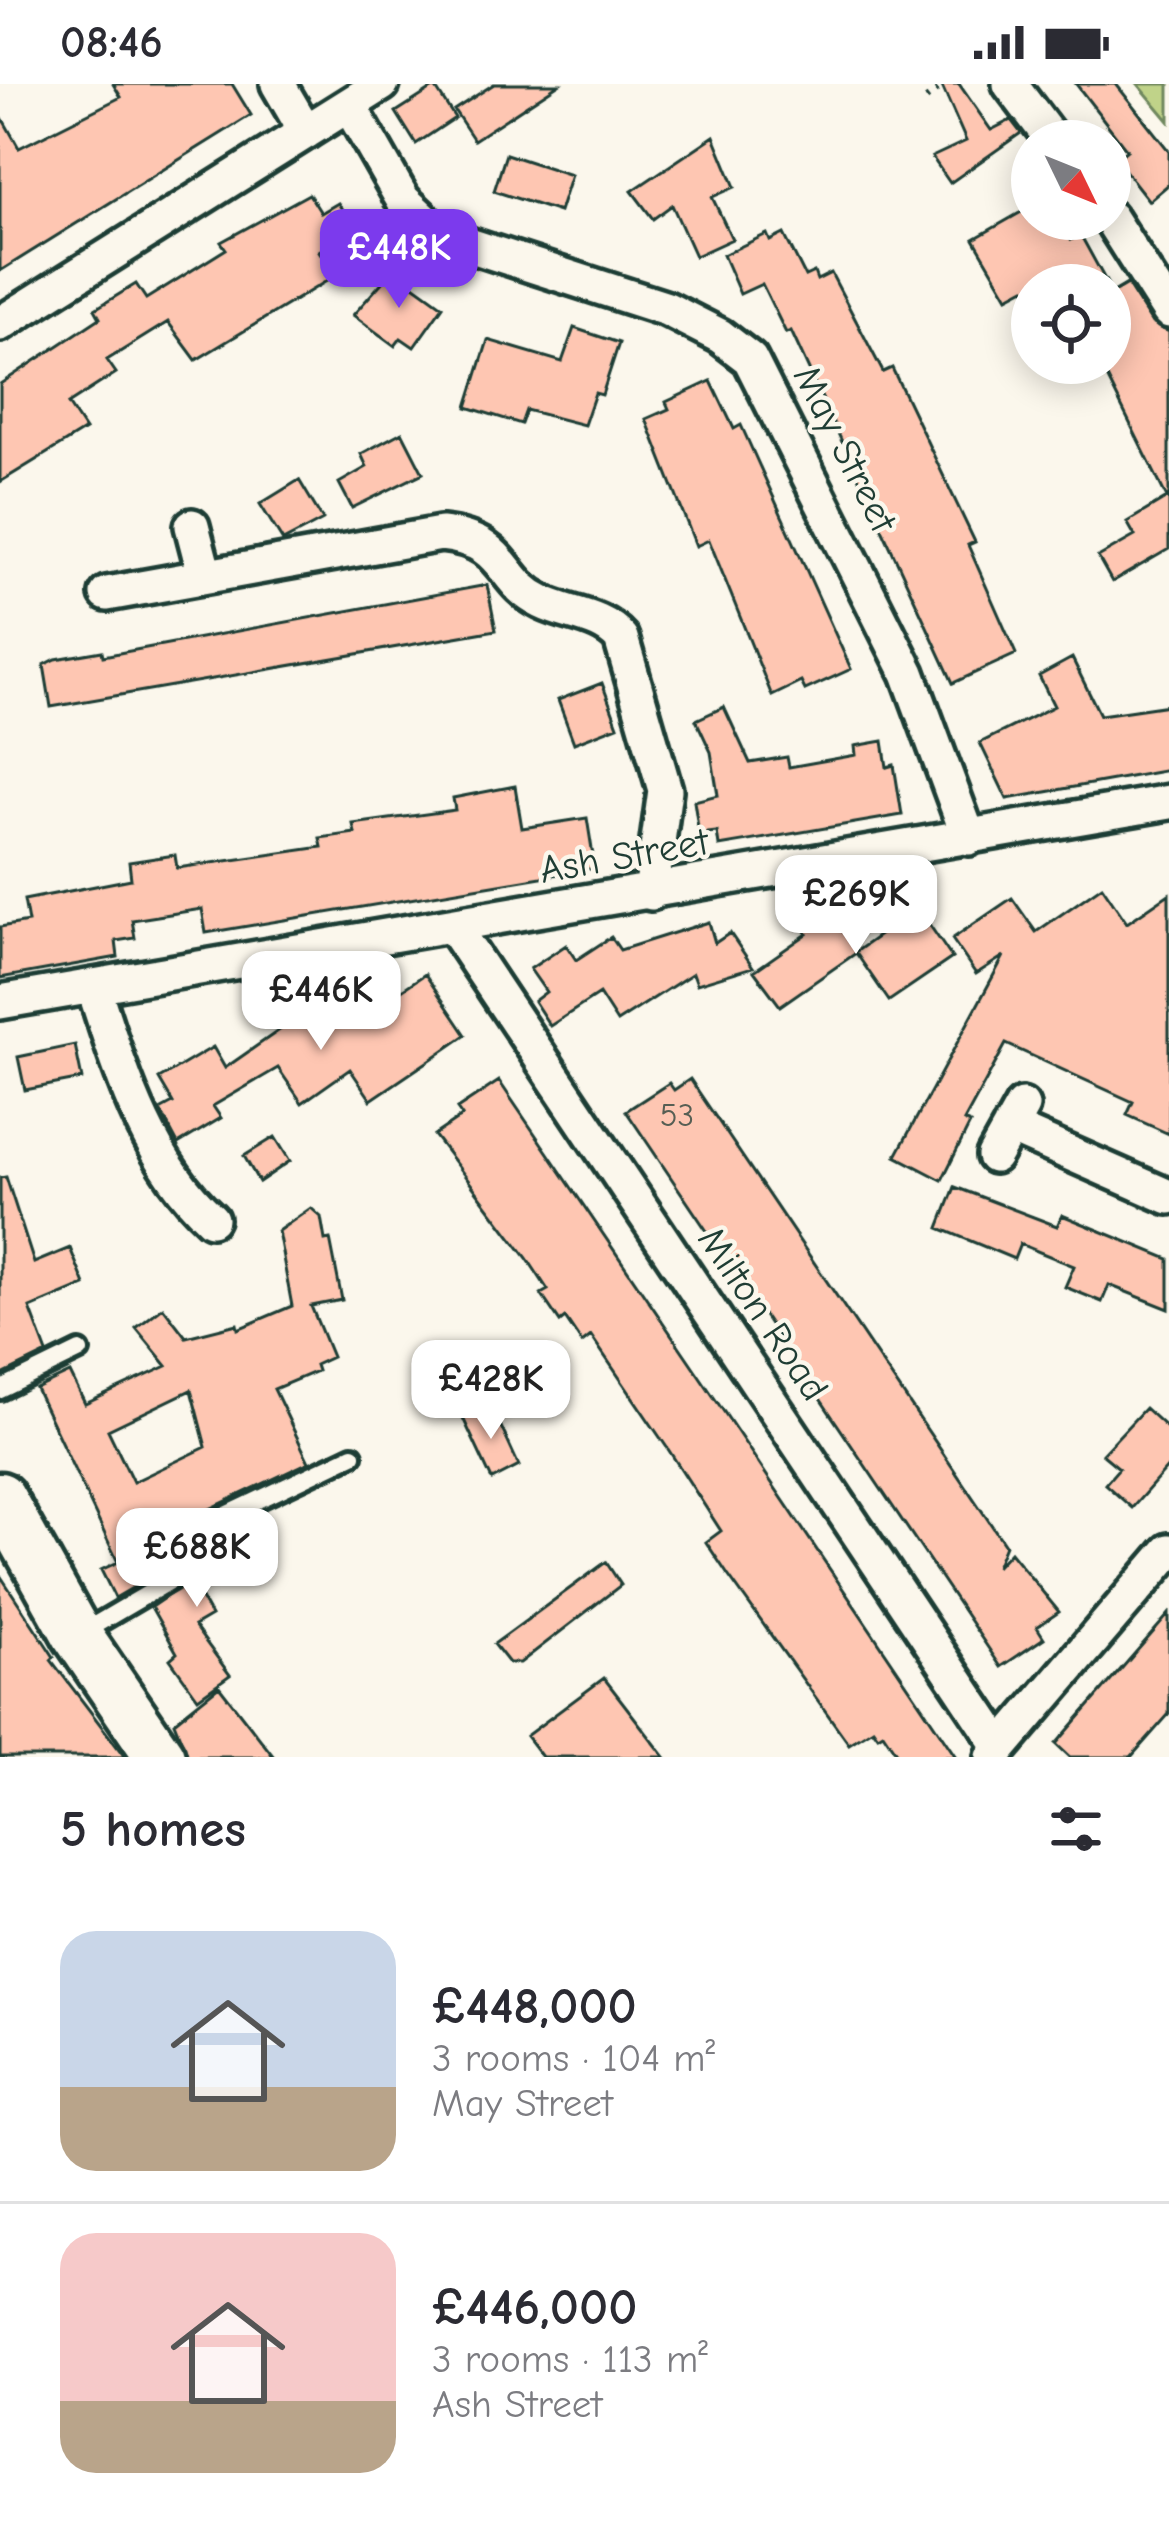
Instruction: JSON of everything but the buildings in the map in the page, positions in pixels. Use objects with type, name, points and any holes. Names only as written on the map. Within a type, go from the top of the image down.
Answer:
[{"type":"street","points":[[278,84],[306,131]]},
{"type":"street","points":[[0,324],[382,84]]},
{"type":"street","points":[[1010,84],[1037,120]]},
{"type":"street","name":"May Street","points":[[349,105],[403,200],[441,236],[667,309],[751,359],[908,673],[969,838]]},
{"type":"street","points":[[1124,240],[1169,311]]},
{"type":"street","points":[[192,526],[205,576]]},
{"type":"street","points":[[107,594],[453,536],[493,552],[542,602],[614,631],[626,651],[663,768],[666,811],[650,893]]},
{"type":"street","name":"Ash Street","points":[[0,1002],[454,928],[1169,802]]},
{"type":"street","name":"Milton Road","points":[[454,928],[997,1752]]},
{"type":"street","points":[[93,986],[146,1130],[177,1184],[211,1219]]},
{"type":"street","points":[[1009,1130],[1169,1197]]},
{"type":"street","points":[[5,1518],[160,1757]]},
{"type":"street","points":[[997,1752],[1165,1557]]},
{"type":"lane","points":[[0,1390],[80,1351]]},
{"type":"lane","points":[[77,1635],[175,1579],[159,1547],[353,1455]]},
{"type":"path","points":[[926,99],[946,84]]},
{"type":"green space","points":[[1138,84],[1169,84],[1169,121]]}]
